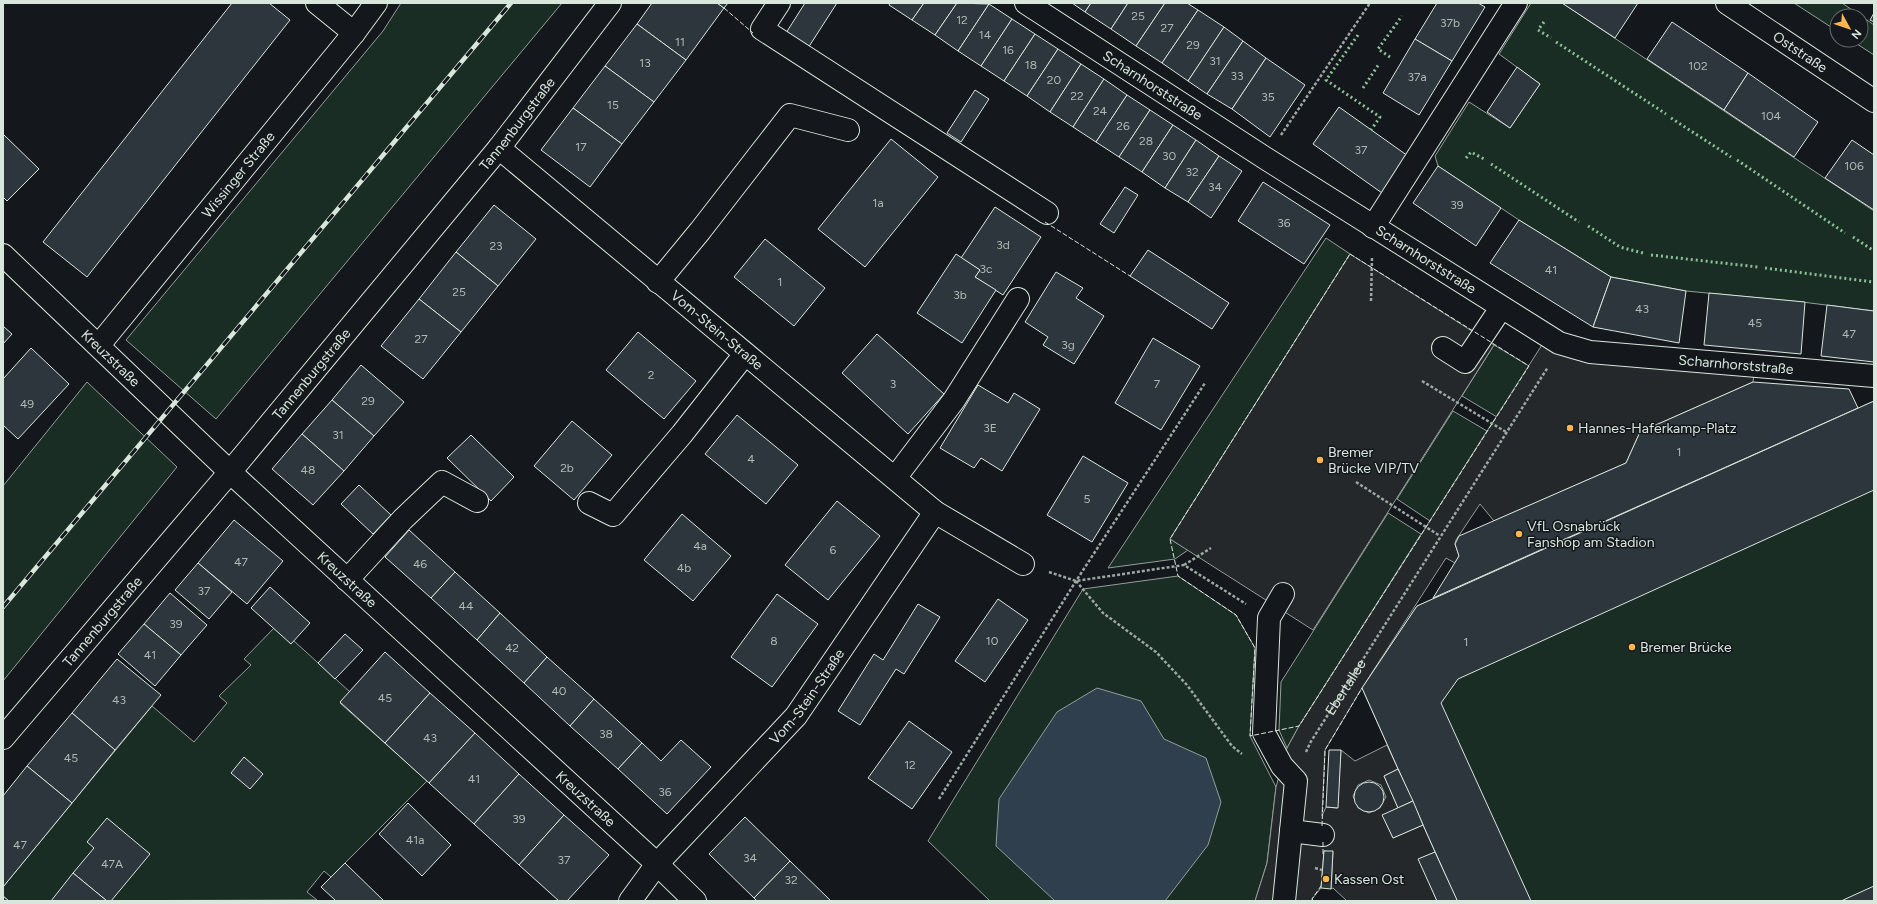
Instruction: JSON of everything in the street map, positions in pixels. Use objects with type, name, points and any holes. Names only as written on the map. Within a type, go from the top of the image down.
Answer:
[{"type":"street","points":[[317,3],[354,33]]},
{"type":"street","name":"Wissinger Straße","points":[[99,345],[354,33],[376,3]]},
{"type":"street","name":"Tannenburgstraße","points":[[3,738],[230,472],[499,148],[610,3]]},
{"type":"street","points":[[779,3],[762,30],[1048,213]]},
{"type":"street","name":"Scharnhorststraße","points":[[1026,3],[1265,158],[1558,343],[1590,352],[1874,376]]},
{"type":"street","points":[[1373,227],[1516,3]]},
{"type":"street","name":"Oststraße","points":[[1726,3],[1874,101]]},
{"type":"street","points":[[658,282],[700,231],[740,176],[790,115],[848,130]]},
{"type":"street","name":"Vom-Stein-Straße","points":[[499,148],[935,512],[1023,564]]},
{"type":"street","name":"Kreuzstraße","points":[[3,255],[99,345],[230,472],[657,864],[695,901]]},
{"type":"street","points":[[895,478],[954,400],[1018,299]]},
{"type":"street","points":[[1443,348],[1465,362],[1501,308]]},
{"type":"street","points":[[589,503],[613,515],[745,354]]},
{"type":"street","points":[[347,580],[403,519],[442,482],[477,501]]},
{"type":"street","name":"Vom-Stein-Straße","points":[[630,901],[657,864],[796,716],[935,512]]},
{"type":"street","points":[[1283,594],[1269,618],[1264,733],[1289,774],[1291,831],[1284,901]]},
{"type":"street","points":[[1291,831],[1323,835]]},
{"type":"path","points":[[1265,158],[1369,3]]},
{"type":"path","points":[[1371,301],[1373,227]]},
{"type":"path","points":[[1422,381],[1506,432],[1552,361],[1558,343]]},
{"type":"path","points":[[939,799],[1076,581],[1205,383]]},
{"type":"path","name":"Ebertallee","points":[[1289,774],[1506,432]]},
{"type":"path","points":[[1356,482],[1440,536]]},
{"type":"path","points":[[1076,581],[1184,565],[1211,548]]},
{"type":"path","points":[[1184,565],[1269,618]]},
{"type":"path","points":[[1076,581],[1103,613],[1156,652],[1187,685],[1232,746],[1246,757],[1289,774]]},
{"type":"green space","points":[[401,3],[562,3],[216,419],[126,340],[383,31]]},
{"type":"green space","points":[[1531,3],[1562,3],[1874,211],[1874,311],[1802,302],[1686,291],[1611,277],[1519,220],[1438,166],[1435,156],[1469,102],[1510,128],[1540,84],[1499,54]]},
{"type":"green space","points":[[1794,3],[1842,3],[1849,8],[1829,8],[1829,26]]},
{"type":"green space","points":[[1869,22],[1874,25],[1874,55],[1863,48],[1869,48]]},
{"type":"green space","points":[[1326,238],[1350,254],[1170,539],[1188,550],[1175,559],[1108,568]]},
{"type":"green space","points":[[1494,345],[1529,366],[1497,417],[1462,396]]},
{"type":"green space","points":[[87,382],[177,467],[3,681],[3,486]]},
{"type":"green space","name":"Bremer Brücke","points":[[1874,401],[1874,901],[1457,901],[1362,688],[1417,606]]},
{"type":"green space","points":[[1453,411],[1487,431],[1430,521],[1397,499]]},
{"type":"green space","points":[[1388,513],[1421,534],[1299,726],[1287,748],[1279,730],[1281,682]]},
{"type":"green space","points":[[1178,576],[1236,615],[1255,648],[1250,736],[1276,787],[1267,863],[1255,901],[990,901],[928,841],[1083,589]]},
{"type":"green space","points":[[274,628],[294,641],[350,692],[340,703],[427,781],[331,877],[324,871],[307,892],[317,900],[9,901],[3,896],[3,887],[152,706],[194,742],[227,703],[219,696],[251,665],[244,659]]},
{"type":"shaded area","name":"Bremer Brücke VIP/TV","points":[[1350,254],[1494,345],[1313,630],[1170,539]]},
{"type":"shaded area","points":[[1547,337],[1755,366],[1753,382],[1640,432],[1626,463],[1494,521],[1480,504],[1456,540],[1455,544],[1459,556],[1455,563],[1446,558],[1362,688],[1325,750],[1322,816],[1326,807],[1337,808],[1341,750],[1355,761],[1387,745],[1398,769],[1384,776],[1398,808],[1383,816],[1393,838],[1423,825],[1435,852],[1419,859],[1437,901],[1347,901],[1333,888],[1331,889],[1333,852],[1324,851],[1321,888],[1312,899],[1313,901],[1255,901],[1267,863],[1276,787],[1287,748],[1299,726]],"holes":[[[1369,780],[1381,785],[1386,797],[1380,808],[1369,813],[1358,808],[1353,796],[1358,785]]]},
{"type":"water","points":[[1097,688],[1141,701],[1164,739],[1206,758],[1221,802],[1208,845],[1165,901],[1055,901],[996,846],[999,799],[1057,712]]},
{"type":"building","points":[[232,3],[269,3],[290,20],[87,277],[43,242]]},
{"type":"building","points":[[652,3],[717,3],[724,8],[686,60],[637,24]]},
{"type":"building","points":[[717,3],[728,3],[724,8]]},
{"type":"building","points":[[805,3],[837,3],[808,48],[786,33]]},
{"type":"building","points":[[890,3],[924,3],[912,20],[889,5]]},
{"type":"building","points":[[924,3],[957,3],[935,35],[912,20]]},
{"type":"building","points":[[957,3],[989,4],[958,51],[935,35]]},
{"type":"building","points":[[1072,3],[1091,3],[1085,12]]},
{"type":"building","points":[[1091,3],[1128,3],[1111,29],[1085,12]]},
{"type":"building","points":[[1128,3],[1165,3],[1136,46],[1111,29]]},
{"type":"building","points":[[1165,3],[1187,3],[1198,10],[1162,63],[1136,46]]},
{"type":"building","points":[[1437,3],[1478,3],[1485,7],[1452,61],[1415,39]]},
{"type":"building","points":[[1562,3],[1638,3],[1615,38]]},
{"type":"building","points":[[989,4],[1012,19],[981,66],[958,51]]},
{"type":"building","points":[[1198,10],[1224,27],[1188,81],[1162,63]]},
{"type":"building","points":[[1874,13],[1874,22],[1870,20]]},
{"type":"building","points":[[1012,19],[1035,34],[1004,81],[981,66]]},
{"type":"building","points":[[1672,22],[1748,73],[1724,110],[1647,59]]},
{"type":"building","points":[[637,24],[686,60],[654,102],[605,66]]},
{"type":"building","points":[[1224,27],[1243,41],[1207,94],[1188,81]]},
{"type":"building","points":[[1035,34],[1058,49],[1027,96],[1004,81]]},
{"type":"building","points":[[1415,39],[1452,61],[1419,115],[1383,93]]},
{"type":"building","points":[[1243,41],[1266,58],[1232,109],[1207,94]]},
{"type":"building","points":[[1058,49],[1081,64],[1050,112],[1027,96]]},
{"type":"building","points":[[1266,58],[1305,85],[1270,137],[1232,109]]},
{"type":"building","points":[[1081,64],[1104,79],[1073,127],[1050,112]]},
{"type":"building","points":[[605,66],[654,102],[622,144],[573,108]]},
{"type":"building","points":[[1517,67],[1540,84],[1510,128],[1487,112]]},
{"type":"building","points":[[1748,73],[1818,122],[1794,157],[1724,110]]},
{"type":"building","points":[[1104,79],[1127,95],[1096,142],[1073,127]]},
{"type":"building","points":[[975,90],[989,99],[961,142],[947,133]]},
{"type":"building","points":[[1127,95],[1150,110],[1119,157],[1096,142]]},
{"type":"building","points":[[1339,107],[1408,156],[1382,193],[1313,144]]},
{"type":"building","points":[[573,108],[622,144],[590,187],[541,150]]},
{"type":"building","points":[[1150,110],[1173,125],[1142,172],[1119,157]]},
{"type":"building","points":[[1173,125],[1196,140],[1165,188],[1142,172]]},
{"type":"building","points":[[3,134],[39,169],[7,201],[3,197]]},
{"type":"building","points":[[891,139],[938,177],[865,267],[818,229]]},
{"type":"building","points":[[1196,140],[1219,156],[1188,202],[1165,188]]},
{"type":"building","points":[[1852,140],[1874,155],[1874,210],[1825,178]]},
{"type":"building","points":[[1219,156],[1242,171],[1211,218],[1188,202]]},
{"type":"building","points":[[1438,166],[1501,208],[1476,246],[1413,203]]},
{"type":"building","points":[[1263,182],[1330,225],[1304,264],[1238,221]]},
{"type":"building","points":[[1125,187],[1138,195],[1114,233],[1100,224]]},
{"type":"building","points":[[494,205],[536,239],[498,286],[456,252]]},
{"type":"building","points":[[995,207],[1041,237],[1003,295],[975,277],[980,270],[961,258]]},
{"type":"building","points":[[1519,220],[1611,277],[1593,327],[1490,263]]},
{"type":"building","points":[[765,239],[825,288],[794,326],[734,277]]},
{"type":"building","points":[[1148,250],[1229,303],[1212,329],[1130,276]]},
{"type":"building","points":[[456,252],[498,286],[461,332],[419,299]]},
{"type":"building","points":[[956,254],[980,270],[975,277],[996,290],[962,343],[917,313]]},
{"type":"building","points":[[1056,272],[1083,288],[1076,298],[1104,316],[1074,364],[1043,345],[1048,337],[1025,322]]},
{"type":"building","points":[[1611,277],[1686,291],[1679,343],[1593,327]]},
{"type":"building","points":[[1709,293],[1805,302],[1801,354],[1704,345]]},
{"type":"building","points":[[419,299],[461,332],[423,379],[381,346]]},
{"type":"building","points":[[1827,305],[1874,311],[1874,362],[1821,356]]},
{"type":"building","points":[[3,326],[12,334],[3,344]]},
{"type":"building","points":[[638,332],[696,381],[664,419],[606,370]]},
{"type":"building","points":[[877,334],[944,394],[908,434],[842,373]]},
{"type":"building","points":[[1153,338],[1200,366],[1161,430],[1115,403]]},
{"type":"building","points":[[31,348],[69,384],[18,439],[3,425],[3,379]]},
{"type":"building","points":[[361,365],[404,402],[374,436],[332,400]]},
{"type":"building","points":[[1753,382],[1849,389],[1858,408],[1433,598],[1459,556],[1455,544],[1459,536],[1626,463],[1640,432]]},
{"type":"building","points":[[978,385],[1008,403],[1014,393],[1040,409],[1002,471],[981,458],[974,468],[940,448]]},
{"type":"building","points":[[332,400],[374,436],[344,471],[302,434]]},
{"type":"building","points":[[1874,401],[1874,490],[1458,679],[1441,703],[1531,901],[1457,901],[1362,688],[1417,606]]},
{"type":"building","points":[[737,415],[798,465],[766,504],[705,454]]},
{"type":"building","points":[[572,421],[612,455],[574,500],[534,466]]},
{"type":"building","points":[[302,434],[344,471],[313,505],[272,469]]},
{"type":"building","points":[[471,435],[514,477],[491,501],[447,458]]},
{"type":"building","points":[[1083,456],[1128,483],[1092,542],[1047,515]]},
{"type":"building","points":[[359,485],[391,515],[373,534],[341,504]]},
{"type":"building","points":[[837,501],[880,536],[828,600],[785,565]]},
{"type":"building","points":[[682,514],[731,556],[693,601],[644,560]]},
{"type":"building","points":[[234,520],[283,561],[247,604],[198,563]]},
{"type":"building","points":[[409,530],[455,572],[431,598],[385,557]]},
{"type":"building","points":[[198,563],[232,592],[209,619],[175,590]]},
{"type":"building","points":[[455,572],[500,613],[477,640],[431,598]]},
{"type":"building","points":[[270,587],[310,623],[291,644],[251,608]]},
{"type":"building","points":[[170,593],[207,625],[181,655],[144,624]]},
{"type":"building","points":[[777,594],[818,624],[772,687],[731,657]]},
{"type":"building","points":[[998,599],[1028,620],[985,682],[955,661]]},
{"type":"building","points":[[918,604],[940,617],[904,674],[896,669],[860,725],[838,711],[874,654],[883,660]]},
{"type":"building","points":[[500,613],[547,657],[524,683],[477,640]]},
{"type":"building","points":[[144,624],[181,655],[155,686],[118,654]]},
{"type":"building","points":[[345,634],[363,650],[335,679],[318,663]]},
{"type":"building","points":[[385,652],[430,693],[385,743],[340,702]]},
{"type":"building","points":[[547,657],[594,699],[570,726],[524,683]]},
{"type":"building","points":[[117,659],[161,695],[115,750],[72,713]]},
{"type":"building","points":[[430,693],[475,733],[429,783],[385,743]]},
{"type":"building","points":[[594,699],[642,743],[618,769],[570,726]]},
{"type":"building","points":[[72,713],[115,750],[72,803],[27,766]]},
{"type":"building","points":[[909,721],[952,752],[912,809],[868,778]]},
{"type":"building","points":[[475,733],[519,774],[474,824],[429,783]]},
{"type":"building","points":[[681,740],[711,767],[667,814],[618,769],[642,743],[661,761]]},
{"type":"building","points":[[1329,750],[1341,750],[1338,808],[1326,807]]},
{"type":"building","points":[[244,757],[263,774],[250,789],[231,773]]},
{"type":"building","points":[[27,766],[72,803],[3,887],[3,796]]},
{"type":"building","points":[[1398,769],[1413,801],[1398,808],[1384,776]]},
{"type":"building","points":[[519,774],[564,815],[519,865],[474,824]]},
{"type":"building","points":[[1369,782],[1380,786],[1384,797],[1380,808],[1369,812],[1358,808],[1354,797],[1358,786]]},
{"type":"building","points":[[1413,801],[1423,825],[1393,838],[1382,815]]},
{"type":"building","points":[[408,803],[451,845],[422,876],[379,834]]},
{"type":"building","points":[[564,815],[609,855],[567,901],[559,901],[519,865]]},
{"type":"building","points":[[745,817],[790,861],[754,898],[709,854]]},
{"type":"building","points":[[107,818],[150,854],[111,901],[107,901],[73,873],[94,848],[87,842]]},
{"type":"building","name":"Kassen Ost","points":[[1324,851],[1333,851],[1331,889],[1321,888]]},
{"type":"building","points":[[1435,852],[1457,900],[1455,901],[1437,901],[1418,859]]},
{"type":"building","points":[[790,861],[831,901],[757,901],[754,898]]},
{"type":"building","points":[[345,863],[384,901],[336,901],[321,887]]},
{"type":"building","points":[[73,873],[107,901],[51,901]]},
{"type":"building","points":[[1874,886],[1874,901],[1841,901]]},
{"type":"building","points":[[3,896],[9,901],[3,901]]},
{"type":"railway","points":[[3,607],[511,3]]},
{"type":"hedge","points":[[1390,57],[1378,49],[1402,16]]},
{"type":"hedge","points":[[1544,22],[1538,30],[1551,38]]},
{"type":"hedge","points":[[1358,35],[1326,80],[1380,117],[1371,130]]},
{"type":"hedge","points":[[1556,42],[1666,114]]},
{"type":"hedge","points":[[1363,88],[1379,64]]},
{"type":"hedge","points":[[1671,118],[1731,157]]},
{"type":"hedge","points":[[1466,158],[1471,152],[1484,159]]},
{"type":"hedge","points":[[1737,160],[1845,233]]},
{"type":"hedge","points":[[1491,164],[1579,222]]},
{"type":"hedge","points":[[1588,226],[1620,247],[1643,253]]},
{"type":"hedge","points":[[1853,237],[1874,251]]},
{"type":"hedge","points":[[1651,255],[1758,267]]},
{"type":"hedge","points":[[1765,268],[1873,282]]},
{"type":"fence","points":[[724,8],[753,33]]},
{"type":"fence","points":[[1045,222],[1130,276]]},
{"type":"fence","points":[[1350,254],[1529,366],[1299,726],[1250,736],[1255,648],[1236,615],[1178,576],[1170,539],[1350,254]]},
{"type":"fence","points":[[1322,826],[1325,750],[1362,688]]},
{"type":"fence","points":[[1323,842],[1323,854]]},
{"type":"fence","points":[[1313,901],[1312,899],[1321,886]]},
{"type":"place","name":"Hannes-Haferkamp-Platz","points":[[1570,428]]},
{"type":"place","name":"Bremer Brücke VIP/TV","points":[[1320,460]]},
{"type":"place","name":"VfL Osnabrück Fanshop am Stadion","points":[[1519,534]]},
{"type":"place","name":"Bremer Brücke","points":[[1632,647]]},
{"type":"place","name":"Kassen Ost","points":[[1326,879]]}]
